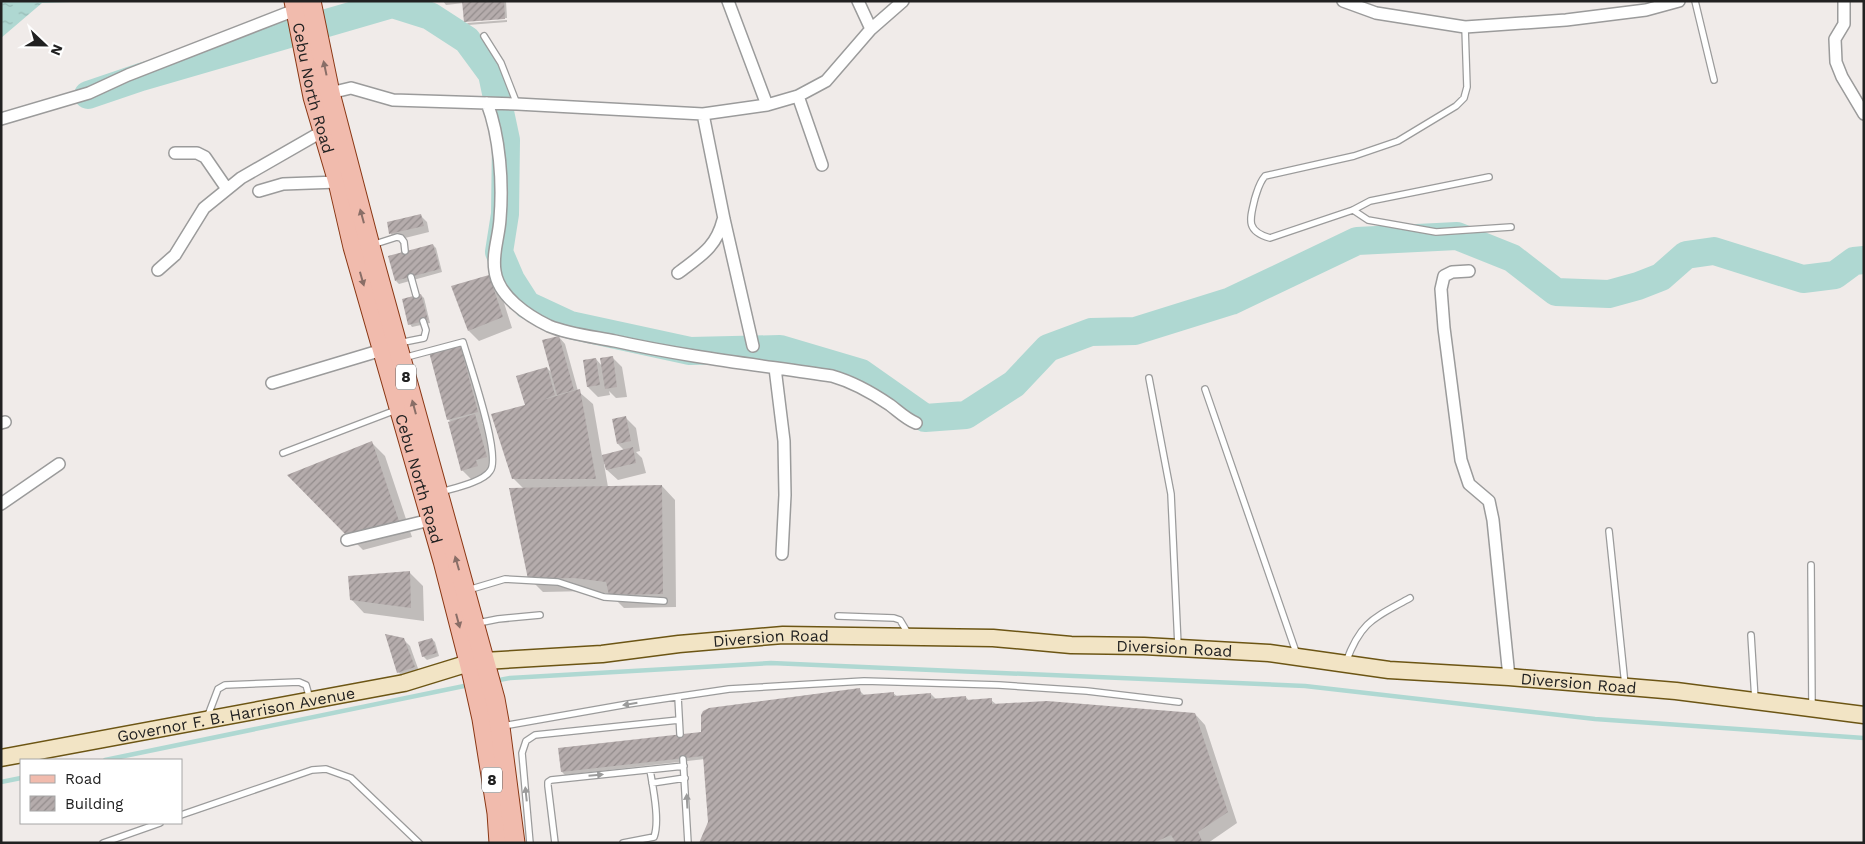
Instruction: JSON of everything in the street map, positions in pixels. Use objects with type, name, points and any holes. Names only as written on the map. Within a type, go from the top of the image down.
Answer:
[{"type":"main road","name":"Cebu North Road","points":[[302,7],[310,44],[323,131],[338,182],[353,248],[393,351],[437,493],[474,624],[478,667]]},
{"type":"main road","name":"Cebu North Road","points":[[310,44],[330,93],[370,246],[393,351],[398,410],[430,520],[478,667],[487,701],[499,843]]},
{"type":"main road","name":"Cebu North Road","points":[[487,701],[500,726],[515,843]]},
{"type":"street","points":[[728,1],[767,104]]},
{"type":"street","points":[[858,1],[871,29]]},
{"type":"street","points":[[330,93],[351,88],[394,100],[703,114],[767,104],[798,96],[826,81],[871,29],[903,1]]},
{"type":"street","points":[[1343,1],[1376,13],[1465,28],[1566,20],[1646,10],[1679,1]]},
{"type":"street","points":[[1844,1],[1844,24],[1835,39],[1836,62],[1842,77],[1864,114]]},
{"type":"street","points":[[1,119],[89,93],[302,7]]},
{"type":"street","points":[[798,96],[822,165]]},
{"type":"street","points":[[489,104],[494,122],[500,173],[501,206],[494,257],[495,273],[507,295],[532,317],[551,327],[656,350],[710,360],[729,360],[832,376],[852,382],[888,404],[908,420],[916,423]]},
{"type":"street","points":[[703,114],[753,346]]},
{"type":"street","points":[[158,270],[175,255],[204,208],[241,178],[323,131]]},
{"type":"street","points":[[175,153],[197,153],[205,157],[227,189]]},
{"type":"street","points":[[259,191],[283,184],[338,182]]},
{"type":"street","points":[[678,273],[713,244],[720,234],[724,218]]},
{"type":"street","points":[[1469,271],[1452,272],[1444,276],[1441,289],[1444,328],[1461,460],[1469,484],[1489,501],[1493,520],[1509,676]]},
{"type":"street","points":[[272,383],[393,351]]},
{"type":"street","points":[[775,368],[784,441],[785,495],[782,554]]},
{"type":"street","points":[[1,504],[59,464]]},
{"type":"street","points":[[347,540],[430,520]]},
{"type":"street","name":"Diversion Road","points":[[478,667],[679,644],[783,635],[993,638],[1072,645],[1178,648],[1297,657],[1389,670],[1509,676],[1625,686],[1864,716]]},
{"type":"street","name":"Governor F. B. Harrison Avenue","points":[[1,758],[404,683],[478,667]]},
{"type":"lane","points":[[1695,1],[1714,80]]},
{"type":"lane","points":[[1465,28],[1467,87],[1464,98],[1456,106],[1398,141],[1354,156],[1265,176],[1260,183],[1250,215],[1252,227],[1257,234],[1270,238],[1354,210],[1370,201],[1489,177]]},
{"type":"lane","points":[[484,36],[501,63],[513,104]]},
{"type":"lane","points":[[1354,210],[1368,220],[1436,232],[1511,227]]},
{"type":"lane","points":[[370,246],[397,237],[402,238],[405,251]]},
{"type":"lane","points":[[412,277],[416,295]]},
{"type":"lane","points":[[393,351],[424,338],[426,334],[423,321]]},
{"type":"lane","points":[[393,351],[463,342],[486,422],[494,459],[492,469],[488,474],[437,493]]},
{"type":"lane","points":[[1149,378],[1171,494],[1178,648]]},
{"type":"lane","points":[[1205,388],[1297,657]]},
{"type":"lane","points":[[283,453],[398,410]]},
{"type":"lane","points":[[1609,531],[1625,686]]},
{"type":"lane","points":[[1811,565],[1812,709]]},
{"type":"lane","points":[[465,590],[505,580],[558,582],[604,597],[664,601]]},
{"type":"lane","points":[[1345,664],[1353,643],[1365,626],[1372,619],[1410,598]]},
{"type":"lane","points":[[474,624],[498,619],[540,615]]},
{"type":"lane","points":[[838,616],[894,618],[900,620],[911,638]]},
{"type":"lane","points":[[1751,635],[1756,701]]},
{"type":"lane","points":[[500,726],[729,689],[864,681],[1048,689],[1179,702]]},
{"type":"lane","points":[[207,720],[218,689],[226,685],[299,682],[306,685],[310,699]]},
{"type":"lane","points":[[678,697],[680,734]]},
{"type":"lane","points":[[530,843],[522,753],[526,741],[530,737],[678,720]]},
{"type":"lane","points":[[683,759],[688,843]]},
{"type":"lane","points":[[555,843],[548,782],[551,780],[570,774],[650,770],[684,766]]},
{"type":"lane","points":[[182,815],[312,770],[326,769],[351,778],[420,843]]},
{"type":"lane","points":[[623,843],[650,839],[654,837],[656,832],[650,770]]},
{"type":"lane","points":[[652,783],[685,778]]},
{"type":"lane","points":[[103,843],[157,824]]},
{"type":"water","points":[[1,1],[99,1],[42,3],[1,38]]},
{"type":"building","points":[[462,1],[504,1],[505,19],[464,22]]},
{"type":"building","points":[[421,214],[424,226],[389,234],[387,222]]},
{"type":"building","points":[[433,244],[440,269],[395,281],[388,256]]},
{"type":"building","points":[[489,275],[503,317],[468,331],[451,286]]},
{"type":"building","points":[[421,294],[428,320],[408,325],[402,299]]},
{"type":"building","points":[[559,336],[574,390],[557,395],[542,340]]},
{"type":"building","points":[[460,344],[478,412],[447,420],[429,352]]},
{"type":"building","points":[[613,356],[617,387],[605,389],[600,358]]},
{"type":"building","points":[[596,358],[600,385],[587,387],[583,360]]},
{"type":"building","points":[[547,367],[555,395],[543,400],[580,389],[596,479],[512,479],[491,414],[525,405],[516,376]]},
{"type":"building","points":[[475,414],[487,457],[476,460],[478,466],[461,471],[448,422]]},
{"type":"building","points":[[626,416],[631,441],[617,444],[612,419]]},
{"type":"building","points":[[372,441],[400,524],[348,537],[287,475]]},
{"type":"building","points":[[633,447],[636,463],[606,470],[602,455]]},
{"type":"building","points":[[662,485],[663,594],[609,595],[606,582],[574,578],[528,579],[509,488]]},
{"type":"building","points":[[410,571],[411,608],[350,600],[348,576]]},
{"type":"building","points":[[385,634],[404,638],[415,667],[397,673]]},
{"type":"building","points":[[432,638],[437,653],[422,657],[418,642]]},
{"type":"building","points":[[860,688],[861,695],[894,692],[894,696],[931,693],[931,699],[966,696],[966,700],[992,698],[992,704],[1047,701],[1195,713],[1228,812],[1198,832],[1203,843],[1176,843],[1171,835],[1153,843],[699,843],[708,822],[703,756],[561,772],[558,748],[701,732],[701,715],[703,711],[709,708]]},
{"type":"waterway","points":[[88,95],[141,77],[392,4],[430,16],[467,40],[492,74],[506,140],[505,214],[499,252],[511,280],[527,305],[570,325],[690,351],[780,349],[861,373],[925,418],[966,415],[1014,384],[1048,348],[1091,332],[1135,331],[1231,301],[1357,241],[1457,236],[1512,258],[1556,292],[1609,294],[1661,277],[1686,255],[1714,251],[1803,279],[1835,275],[1854,261],[1864,260]]},
{"type":"waterway","points":[[494,681],[510,678],[771,663],[1305,686],[1595,719],[1864,738]]},
{"type":"waterway","points":[[110,759],[469,685]]},
{"type":"waterway","points":[[1,782],[20,778]]}]
